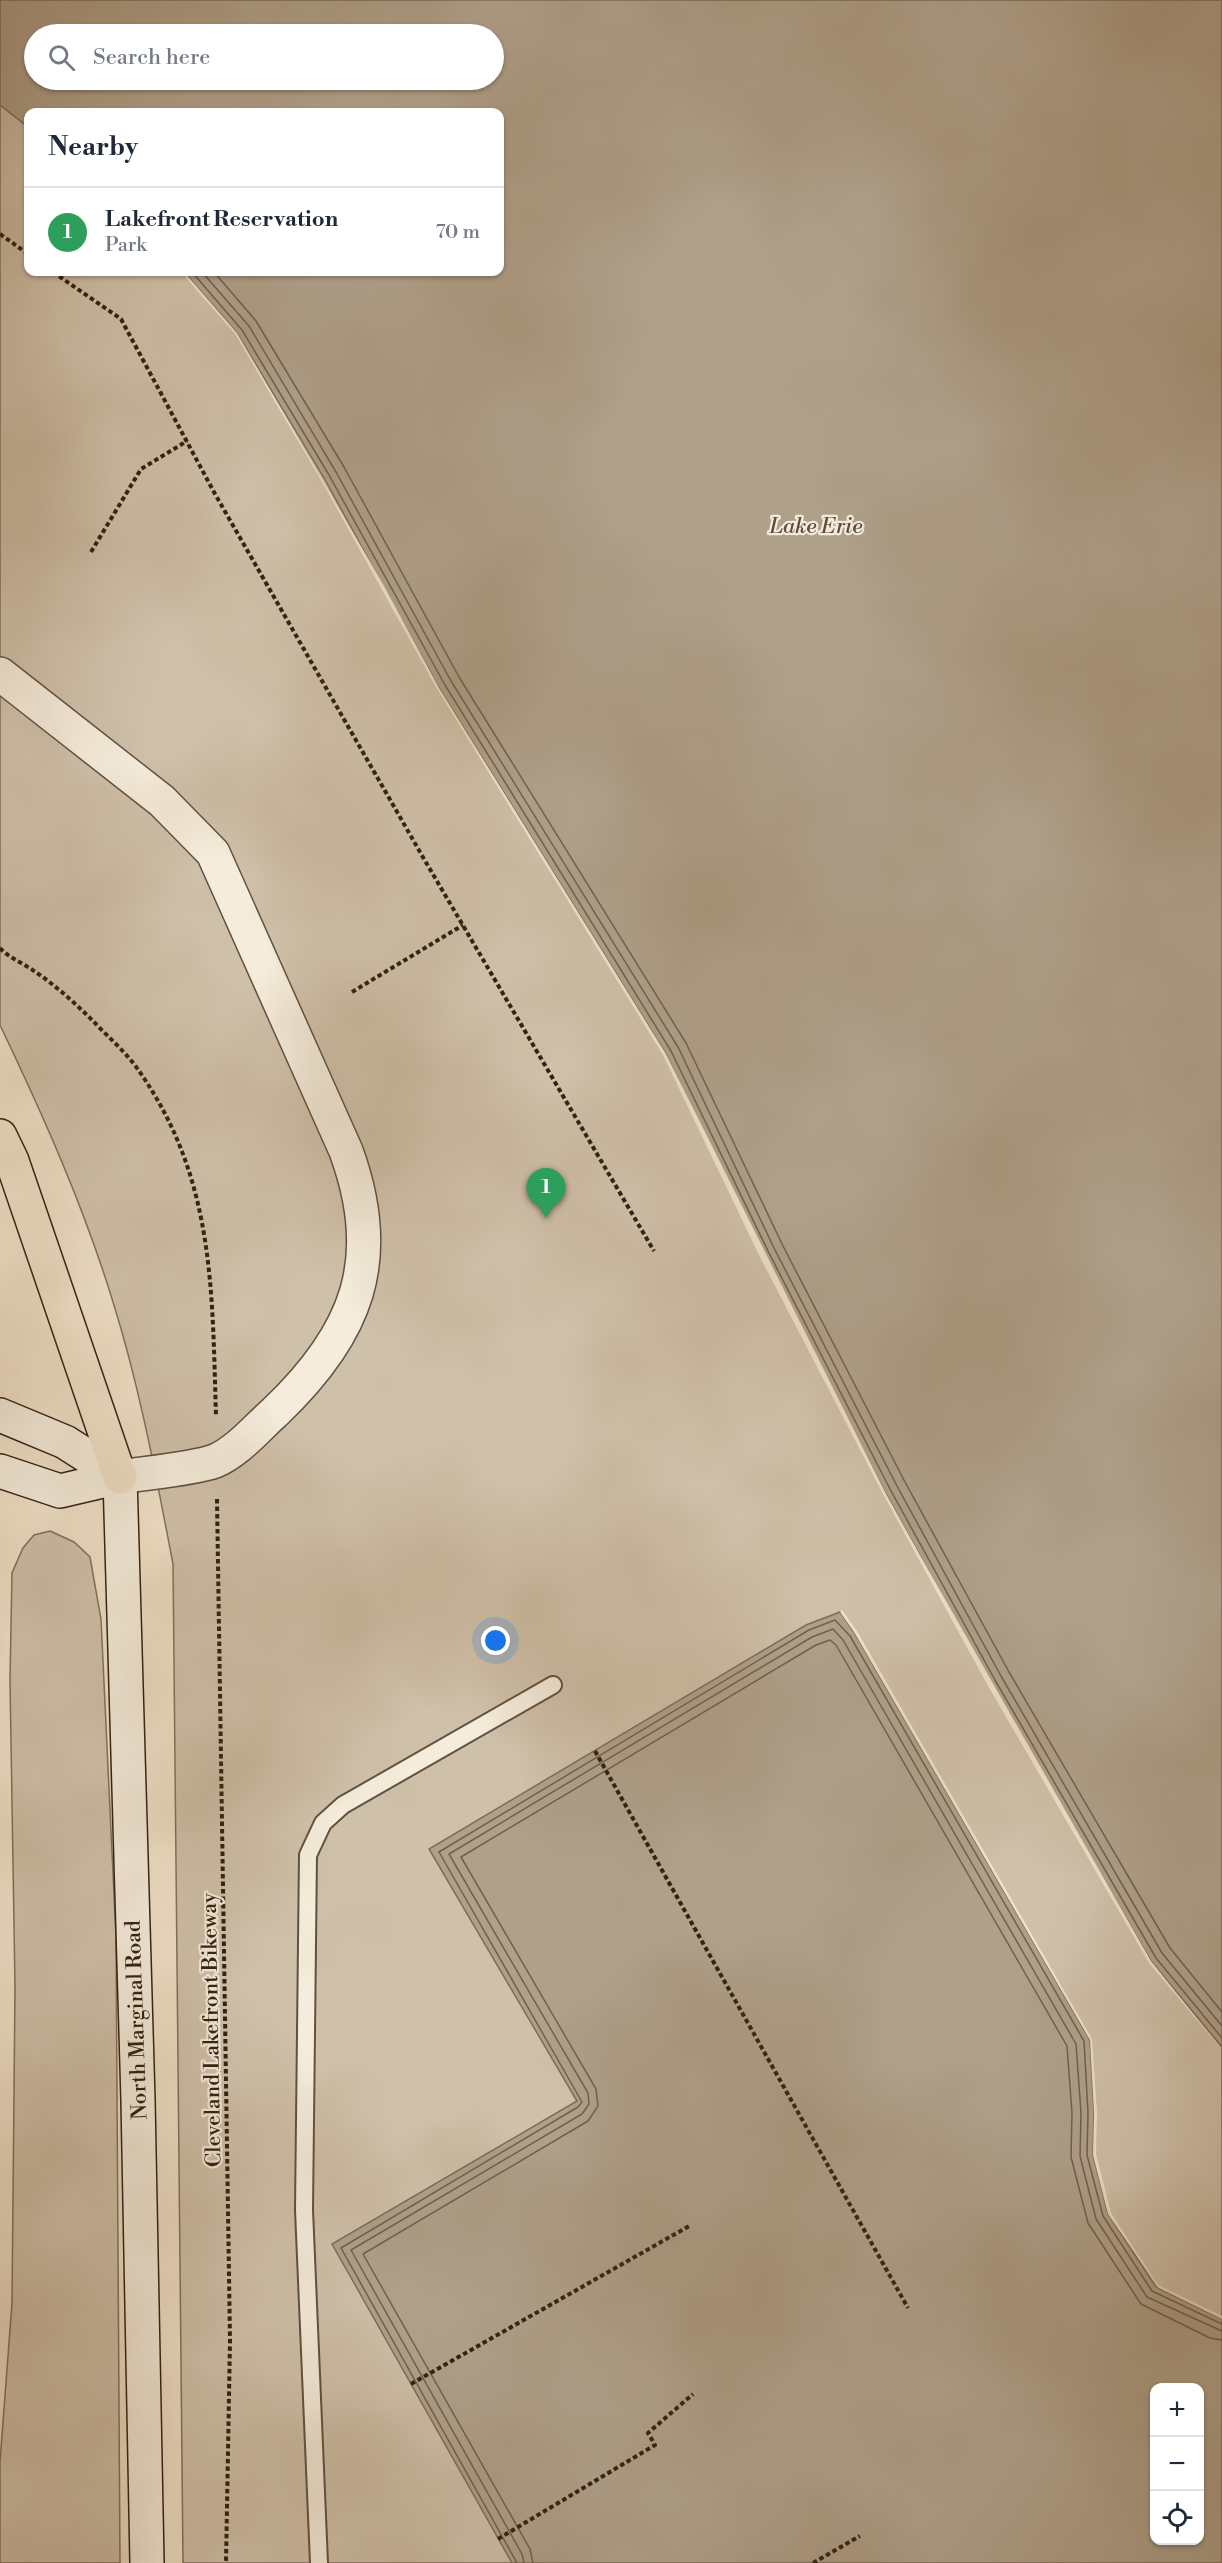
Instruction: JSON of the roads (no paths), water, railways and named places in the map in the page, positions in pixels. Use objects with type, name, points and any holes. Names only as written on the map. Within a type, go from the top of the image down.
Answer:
[{"type":"highway","points":[[0,1136],[12,1161],[120,1477]]},
{"type":"main road","points":[[0,674],[146,788],[213,853],[346,1151],[357,1182],[362,1210],[362,1259],[351,1310],[331,1351],[305,1382],[238,1445],[215,1460],[120,1477],[60,1491],[0,1471]]},
{"type":"main road","points":[[0,1415],[65,1442],[120,1477]]},
{"type":"main road","name":"North Marginal Road","points":[[120,1477],[139,2124],[147,2563]]},
{"type":"lane","points":[[319,2563],[304,2210],[308,1855],[323,1823],[343,1805],[553,1685]]},
{"type":"water","name":"Lake Erie","points":[[0,0],[1222,0],[1222,2047],[1151,1961],[990,1683],[885,1492],[763,1256],[666,1054],[439,688],[324,478],[237,333],[187,276],[504,276],[504,108],[24,108],[24,124],[0,105]]},
{"type":"water","points":[[840,1612],[854,1632],[1090,2040],[1094,2113],[1093,2155],[1108,2214],[1156,2287],[1222,2319],[1222,2563],[512,2563],[332,2244],[577,2101],[429,1849],[806,1625]]},
{"type":"place","name":"Lakefront Reservation","points":[[546,1218]]}]
